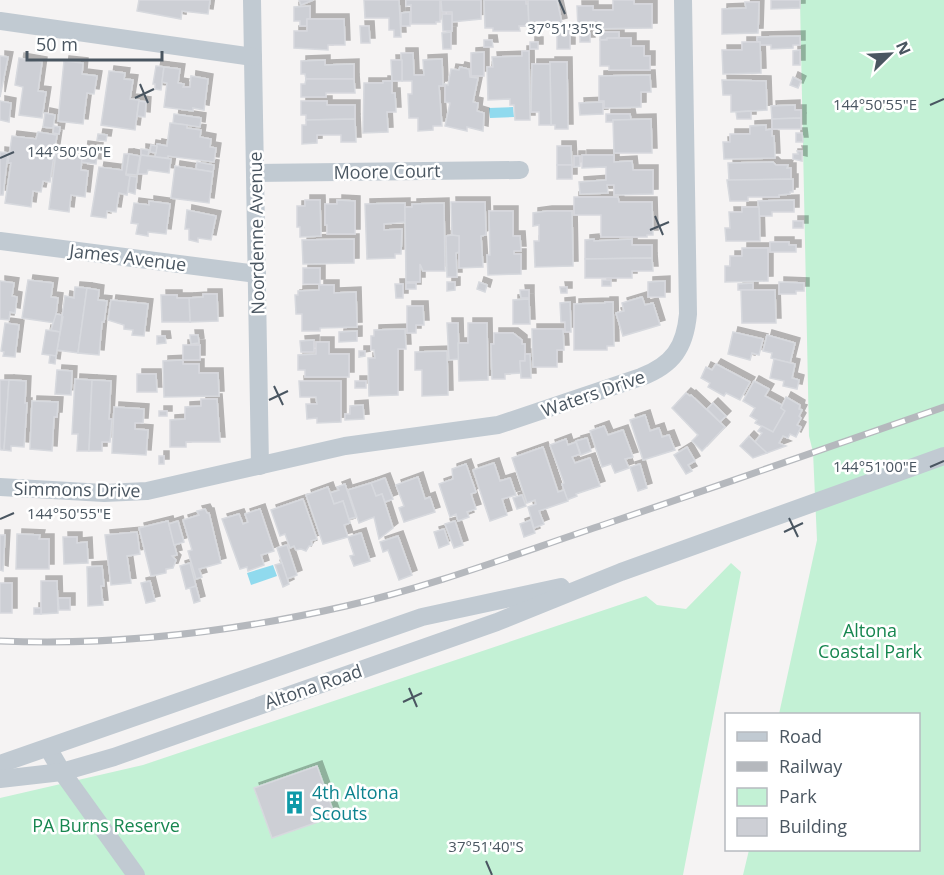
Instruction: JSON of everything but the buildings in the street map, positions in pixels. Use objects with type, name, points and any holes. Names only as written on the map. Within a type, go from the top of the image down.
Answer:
[{"type":"street","name":"Noordenne Avenue","points":[[252,0],[260,466]]},
{"type":"street","name":"Waters Drive","points":[[260,466],[345,446],[498,425],[653,372],[674,355],[684,338],[688,314],[683,0]]},
{"type":"street","points":[[0,21],[253,57]]},
{"type":"street","name":"Moore Court","points":[[255,173],[520,170]]},
{"type":"street","name":"James Avenue","points":[[0,241],[257,274]]},
{"type":"street","name":"Altona Road","points":[[0,779],[62,772],[114,757],[497,622],[621,572],[944,456]]},
{"type":"street","name":"Simmons Drive","points":[[0,487],[127,493],[260,466]]},
{"type":"street","name":"Altona Road","points":[[0,764],[422,617],[542,592],[621,572]]},
{"type":"street","points":[[48,748],[62,772],[136,875]]},
{"type":"green space","name":"Altona Coastal Park","points":[[800,0],[944,0],[944,875],[743,875],[749,851],[920,851],[920,713],[779,713],[817,540],[813,452],[809,436]]},
{"type":"green space","name":"PA Burns Reserve","points":[[731,563],[741,572],[683,875],[0,875],[0,798],[143,765],[646,596],[657,605],[686,609]]},
{"type":"water","points":[[513,107],[514,117],[490,118],[489,108]]},
{"type":"water","points":[[273,565],[277,576],[251,585],[247,573]]},
{"type":"railway","points":[[0,641],[88,641],[174,635],[261,623],[346,606],[474,569],[944,407]]},
{"type":"place","name":"4th Altona Scouts","points":[[294,802]]}]
